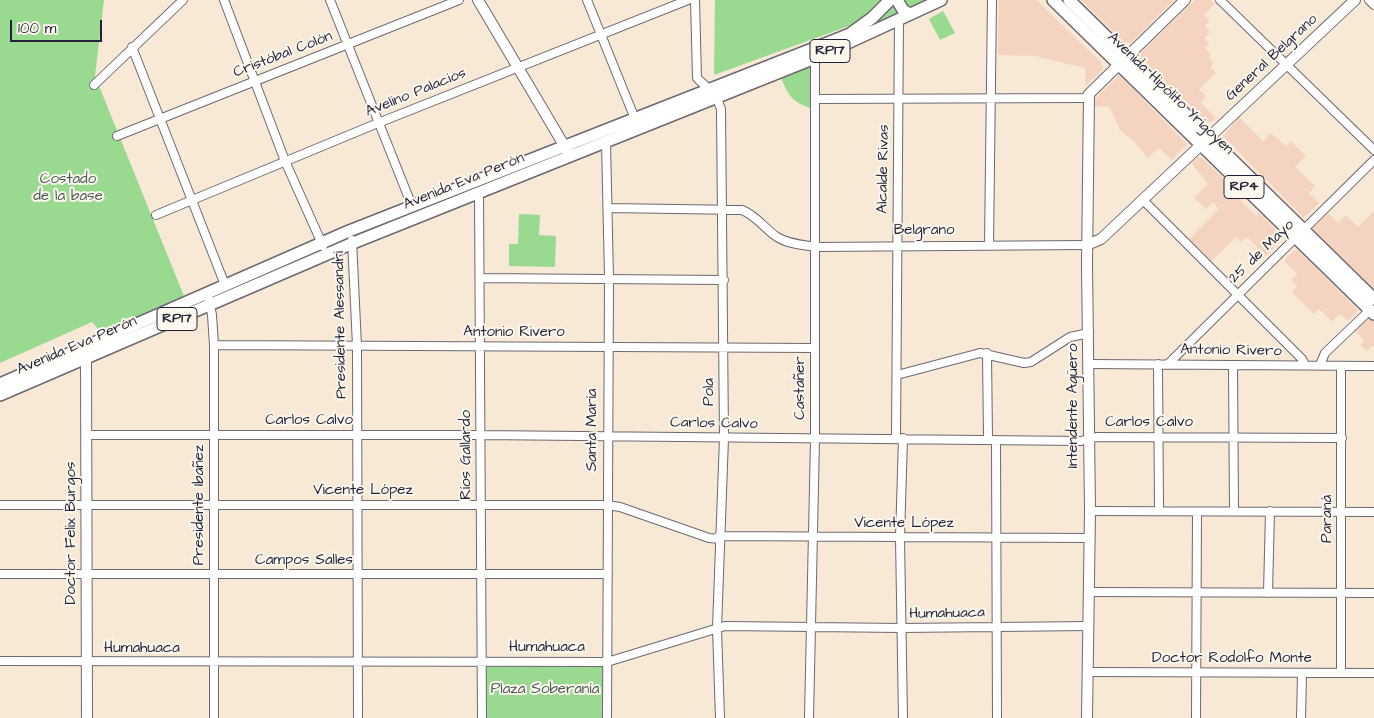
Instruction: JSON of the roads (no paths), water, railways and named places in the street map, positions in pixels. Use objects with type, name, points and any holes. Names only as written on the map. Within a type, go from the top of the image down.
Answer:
[{"type":"main road","name":"Avenida Eva Perón","points":[[0,396],[84,352],[207,292],[349,231],[412,206],[567,151],[606,142],[712,92],[850,34],[872,18],[890,0]]},
{"type":"main road","points":[[897,0],[903,10],[910,14]]},
{"type":"main road","name":"Avenida Eva Perón","points":[[0,384],[210,305],[326,254],[479,192],[635,119],[815,58],[941,0]]},
{"type":"main road","name":"Avenida Hipólito Yrigoyen","points":[[1052,0],[1123,60]]},
{"type":"main road","name":"Avenida Hipólito Yrigoyen","points":[[1069,0],[1123,60],[1300,234],[1373,310]]},
{"type":"main road","name":"Avenida Hipólito Yrigoyen","points":[[1300,234],[1374,299]]},
{"type":"street","points":[[94,85],[183,0]]},
{"type":"street","points":[[224,0],[286,161],[326,254]]},
{"type":"street","points":[[330,0],[412,206]]},
{"type":"street","name":"Cristóbal Colón","points":[[117,136],[460,0]]},
{"type":"street","points":[[587,0],[635,119]]},
{"type":"street","name":"Avelino Palacios","points":[[156,215],[378,123],[688,0]]},
{"type":"street","name":"Pola","points":[[696,0],[697,78],[712,92],[722,109],[724,438],[717,628],[720,718]]},
{"type":"street","points":[[989,246],[992,0]]},
{"type":"street","points":[[816,99],[1084,98],[1185,0]]},
{"type":"street","points":[[1220,0],[1374,150]]},
{"type":"street","name":"General Belgrano","points":[[1205,141],[1355,0]]},
{"type":"street","points":[[1369,0],[1374,5]]},
{"type":"street","points":[[482,1],[567,151]]},
{"type":"street","name":"Alcalde Rivas","points":[[899,19],[897,375],[900,438],[903,718]]},
{"type":"street","points":[[132,47],[225,285]]},
{"type":"street","name":"Castañer","points":[[808,718],[815,440],[815,58]]},
{"type":"street","name":"Intendente Agüero","points":[[1087,718],[1090,511],[1087,245],[1089,94]]},
{"type":"street","points":[[1087,245],[1101,239],[1205,141]]},
{"type":"street","name":"Santa María","points":[[606,142],[609,278],[606,505],[608,574],[607,718]]},
{"type":"street","name":"25 de Mayo","points":[[1168,364],[1374,160]]},
{"type":"street","name":"Ríos Gallardo","points":[[479,192],[481,278],[482,718]]},
{"type":"street","points":[[1143,200],[1302,359],[1305,365]]},
{"type":"street","name":"Belgrano","points":[[608,208],[724,208],[749,212],[784,241],[816,247],[1087,245]]},
{"type":"street","name":"Presidente Alessandri","points":[[349,231],[354,243],[357,346],[358,718]]},
{"type":"street","points":[[481,278],[724,280]]},
{"type":"street","name":"Presidente Ibañez","points":[[207,292],[214,345],[214,718]]},
{"type":"street","points":[[1320,365],[1325,353],[1373,310]]},
{"type":"street","points":[[897,375],[987,353],[1005,360],[1031,362],[1070,336],[1089,333]]},
{"type":"street","name":"Antonio Rivero","points":[[214,345],[815,348]]},
{"type":"street","name":"Doctor Felix Burgos","points":[[84,352],[87,506],[86,718]]},
{"type":"street","points":[[987,353],[996,538],[997,718]]},
{"type":"street","name":"Antonio Rivero","points":[[1089,364],[1374,366]]},
{"type":"street","points":[[1158,364],[1159,510]]},
{"type":"street","points":[[1233,365],[1235,437],[1234,511]]},
{"type":"street","name":"Paraná","points":[[1341,366],[1341,673]]},
{"type":"street","name":"Carlos Calvo","points":[[86,435],[481,434],[815,440],[900,438],[992,440],[1089,439],[1096,437],[1342,438]]},
{"type":"street","name":"Vicente López","points":[[0,505],[606,505],[620,507],[709,538],[812,536],[1089,538]]},
{"type":"street","points":[[1090,511],[1374,512]]},
{"type":"street","points":[[1268,592],[1270,511]]},
{"type":"street","points":[[1196,512],[1196,718]]},
{"type":"street","name":"Campos Salles","points":[[0,574],[608,574]]},
{"type":"street","points":[[1089,592],[1374,593]]},
{"type":"street","name":"Humahuaca","points":[[0,661],[607,662],[717,628],[1089,626]]},
{"type":"street","name":"Doctor Rodolfo Monte","points":[[1089,672],[1374,674]]},
{"type":"street","points":[[1301,718],[1302,674]]},
{"type":"park label","name":"Costado de la base","points":[[68,188]]},
{"type":"park label","name":"Plaza Soberanía","points":[[545,690]]}]
